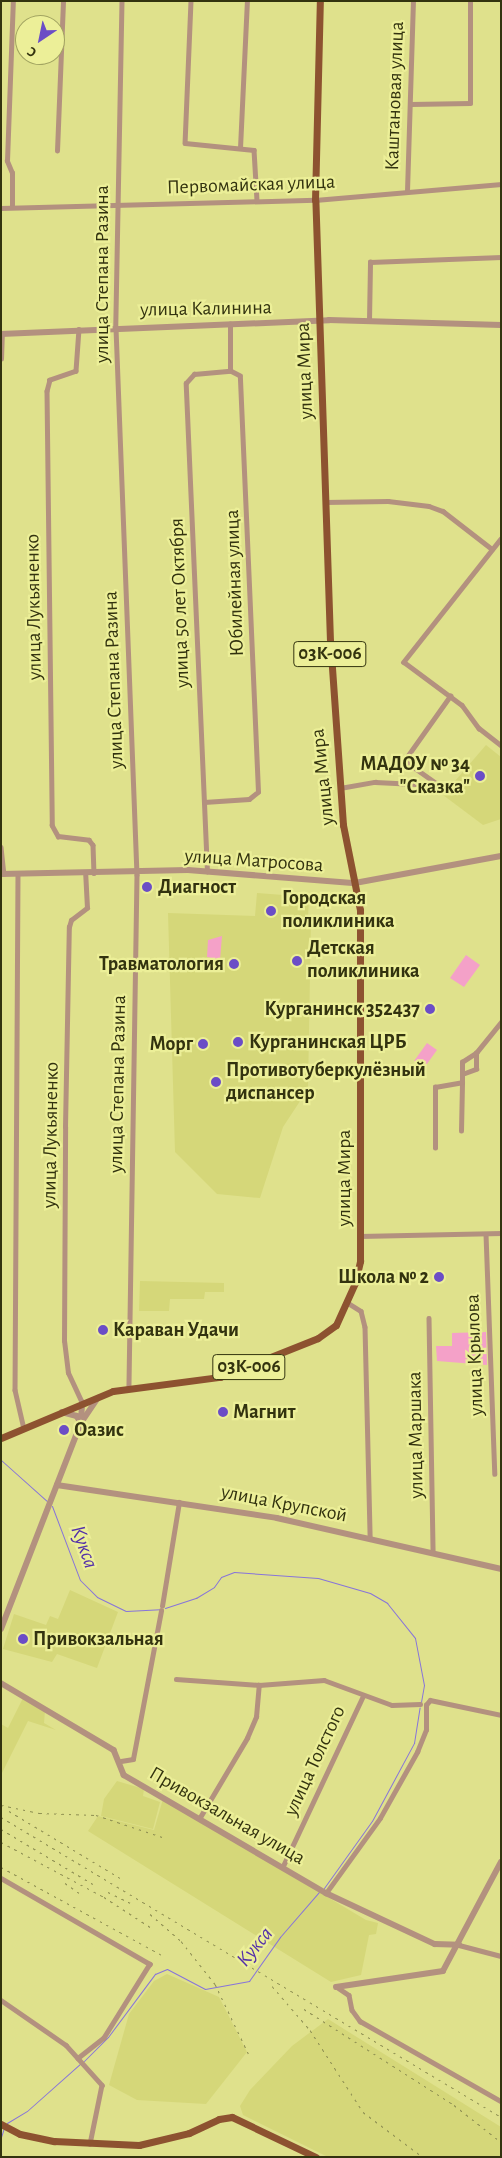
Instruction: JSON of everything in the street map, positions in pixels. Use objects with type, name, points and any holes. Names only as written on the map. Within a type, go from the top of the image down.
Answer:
[{"type":"main road","name":"улица Мира","points":[[320,1],[315,200],[325,502],[339,788],[360,910],[360,1261],[348,1303]]},
{"type":"main road","name":"03К-006","points":[[1,1438],[82,1403],[129,1387],[199,1381],[243,1370],[318,1338],[336,1324],[348,1303]]},
{"type":"main road","points":[[1,2124],[32,2138],[90,2145],[154,2142],[232,2117],[316,2157]]},
{"type":"street","points":[[12,207],[12,173],[7,161],[13,1]]},
{"type":"street","points":[[56,151],[63,1]]},
{"type":"street","name":"улица Степана Разина","points":[[122,1],[116,205],[116,328],[137,871],[129,1387]]},
{"type":"street","points":[[191,1],[186,143],[189,147],[240,148],[256,153],[257,200]]},
{"type":"street","points":[[240,148],[247,1]]},
{"type":"street","name":"Каштановая улица","points":[[407,191],[413,1]]},
{"type":"street","points":[[411,104],[470,103],[470,1]]},
{"type":"street","name":"Первомайская улица","points":[[1,208],[315,200],[501,184]]},
{"type":"street","points":[[370,321],[370,262],[501,257]]},
{"type":"street","name":"улица Калинина","points":[[2,334],[79,329],[370,321],[501,325]]},
{"type":"street","name":"Юбилейная улица","points":[[204,802],[249,799],[258,792],[240,376],[230,371],[230,324]]},
{"type":"street","name":"улица Лукьяненко","points":[[79,329],[76,371],[50,380],[47,391],[52,825],[58,836],[89,840],[93,845],[94,873]]},
{"type":"street","points":[[1,359],[2,334]]},
{"type":"street","name":"улица 50 лет Октября","points":[[207,872],[186,383],[194,374],[230,371]]},
{"type":"street","points":[[325,502],[388,501],[429,506],[444,511],[492,549]]},
{"type":"street","points":[[501,538],[404,662],[450,696],[479,728],[501,745]]},
{"type":"street","points":[[339,788],[375,782],[438,786],[404,761],[450,696]]},
{"type":"street","points":[[1,847],[2,874]]},
{"type":"street","name":"улица Матросова","points":[[2,874],[137,871],[207,872],[355,883],[501,856]]},
{"type":"street","name":"улица Лукьяненко","points":[[82,1403],[68,1373],[64,1341],[65,1127],[69,927],[70,920],[87,908],[86,873]]},
{"type":"street","points":[[18,874],[15,1390],[24,1428]]},
{"type":"street","points":[[461,1132],[462,1082],[465,1073],[462,1062],[476,1053],[501,1022]]},
{"type":"street","points":[[465,1073],[476,1069],[476,1053]]},
{"type":"street","points":[[436,1148],[436,1087],[462,1082]]},
{"type":"street","points":[[360,1236],[501,1233]]},
{"type":"street","name":"улица Крылова","points":[[486,1234],[495,1474]]},
{"type":"street","points":[[348,1303],[361,1311],[365,1327],[370,1538]]},
{"type":"street","name":"улица Маршака","points":[[429,1318],[433,1552]]},
{"type":"street","points":[[1,1629],[81,1423],[98,1397]]},
{"type":"street","points":[[81,1423],[82,1403]]},
{"type":"street","points":[[62,1412],[77,1416],[81,1423]]},
{"type":"street","name":"улица Крупской","points":[[58,1485],[179,1501],[370,1538],[501,1569]]},
{"type":"street","points":[[121,1761],[133,1760],[162,1609],[179,1501]]},
{"type":"street","points":[[176,1679],[259,1685],[324,1680],[363,1696],[392,1705],[420,1704]]},
{"type":"street","name":"Привокзальная улица","points":[[1,1683],[114,1750],[121,1761],[124,1775],[323,1891],[435,1944],[459,1945]]},
{"type":"street","points":[[199,1819],[247,1738],[256,1717],[259,1685]]},
{"type":"street","name":"улица Толстого","points":[[283,1866],[363,1696]]},
{"type":"street","points":[[323,1891],[380,1818],[426,1730],[426,1705],[436,1700],[501,1715]]},
{"type":"street","points":[[336,1987],[437,1974],[449,1965],[501,1862]]},
{"type":"street","points":[[1,1878],[150,1964],[104,2038],[81,2061]]},
{"type":"street","points":[[459,1945],[501,1956]]},
{"type":"street","points":[[336,1987],[349,1995],[352,2010],[360,2021],[501,2101]]},
{"type":"street","points":[[1,2000],[46,2030],[81,2061],[102,2085],[90,2145]]},
{"type":"shaded area","name":"МАДОУ № 34 \"Сказка\"","points":[[486,745],[501,757],[501,819],[483,825],[443,795]]},
{"type":"shaded area","name":"Курганинская ЦРБ","points":[[257,893],[309,897],[308,918],[311,918],[308,1089],[283,1127],[260,1198],[217,1194],[175,1152],[168,913],[255,916]]},
{"type":"shaded area","points":[[222,936],[220,960],[207,957],[208,940]]},
{"type":"shaded area","points":[[466,955],[480,965],[464,987],[450,978]]},
{"type":"shaded area","points":[[427,1043],[437,1050],[424,1068],[414,1061]]},
{"type":"shaded area","points":[[140,1281],[224,1283],[224,1292],[205,1292],[204,1299],[170,1299],[169,1311],[139,1311]]},
{"type":"shaded area","points":[[486,1332],[487,1365],[437,1361],[436,1346],[452,1346],[452,1333]]},
{"type":"shaded area","points":[[70,1590],[118,1612],[97,1668],[57,1654],[52,1662],[3,1649],[14,1614],[46,1625],[50,1616],[58,1619]]},
{"type":"shaded area","points":[[23,1698],[45,1711],[44,1723],[56,1730],[28,1721],[1,1775],[1,1724],[8,1728]]},
{"type":"shaded area","points":[[117,1781],[144,1789],[143,1796],[160,1802],[153,1829],[101,1816],[104,1799]]},
{"type":"shaded area","points":[[163,1799],[366,1920],[378,1923],[376,1934],[369,1935],[361,1975],[331,1982],[88,1831],[98,1816],[154,1830]]},
{"type":"shaded area","points":[[167,1974],[219,1997],[247,2052],[206,2104],[137,2100],[109,2085],[129,2014],[154,1981]]},
{"type":"shaded area","points":[[328,2019],[501,2127],[501,2157],[328,2157],[243,2115],[240,2106],[250,2090],[292,2046]]},
{"type":"waterway","name":"Кукса","points":[[1,1460],[49,1503]]},
{"type":"waterway","name":"Кукса","points":[[52,1506],[80,1580],[97,1597],[126,1611],[160,1609]]},
{"type":"waterway","name":"Кукса","points":[[165,1608],[196,1598],[214,1587],[221,1577],[234,1572],[318,1578],[370,1593],[387,1603],[415,1638],[424,1685],[421,1702]]},
{"type":"waterway","name":"Кукса","points":[[324,1888],[372,1821],[414,1743],[420,1707]]},
{"type":"waterway","name":"Кукса","points":[[84,2061],[108,2037],[155,1974],[167,1969],[205,1989],[249,1981],[280,1937],[319,1892]]},
{"type":"waterway","name":"Кукса","points":[[7,2123],[27,2111],[81,2063]]},
{"type":"waterway","name":"Кукса","points":[[1,2137],[4,2128]]},
{"type":"railway","points":[[1,1805],[39,1813],[96,1815],[165,1838]]},
{"type":"railway","points":[[9,1811],[120,1878]]},
{"type":"railway","points":[[1,1817],[501,2117]]},
{"type":"railway","points":[[1,1829],[93,1884]]},
{"type":"railway","points":[[1,1842],[104,1897],[150,1927]]},
{"type":"railway","points":[[1,1867],[162,1955]]},
{"type":"railway","points":[[65,1883],[82,1895]]},
{"type":"railway","points":[[108,1892],[131,1903]]},
{"type":"railway","points":[[150,1914],[181,1941],[215,1984],[250,2057]]},
{"type":"railway","points":[[272,1986],[310,2030],[363,2112],[423,2157]]},
{"type":"railway","points":[[304,2009],[454,2105],[501,2142]]},
{"type":"place","name":"МАДОУ № 34 \"Сказка\"","points":[[480,776]]},
{"type":"place","name":"Диагност","points":[[147,887]]},
{"type":"place","name":"Городская поликлиника","points":[[271,911]]},
{"type":"place","name":"Детская поликлиника","points":[[297,961]]},
{"type":"place","name":"Травматология","points":[[234,964]]},
{"type":"place","name":"Курганинск 352437","points":[[430,1009]]},
{"type":"place","name":"Курганинская ЦРБ","points":[[238,1042]]},
{"type":"place","name":"Морг","points":[[203,1044]]},
{"type":"place","name":"Противотуберкулёзный диспансер","points":[[216,1082]]},
{"type":"place","name":"Школа № 2","points":[[439,1277]]},
{"type":"place","name":"Караван Удачи","points":[[103,1330]]},
{"type":"place","name":"Магнит","points":[[223,1412]]},
{"type":"place","name":"Оазис","points":[[64,1430]]},
{"type":"place","name":"Привокзальная","points":[[23,1639]]}]
